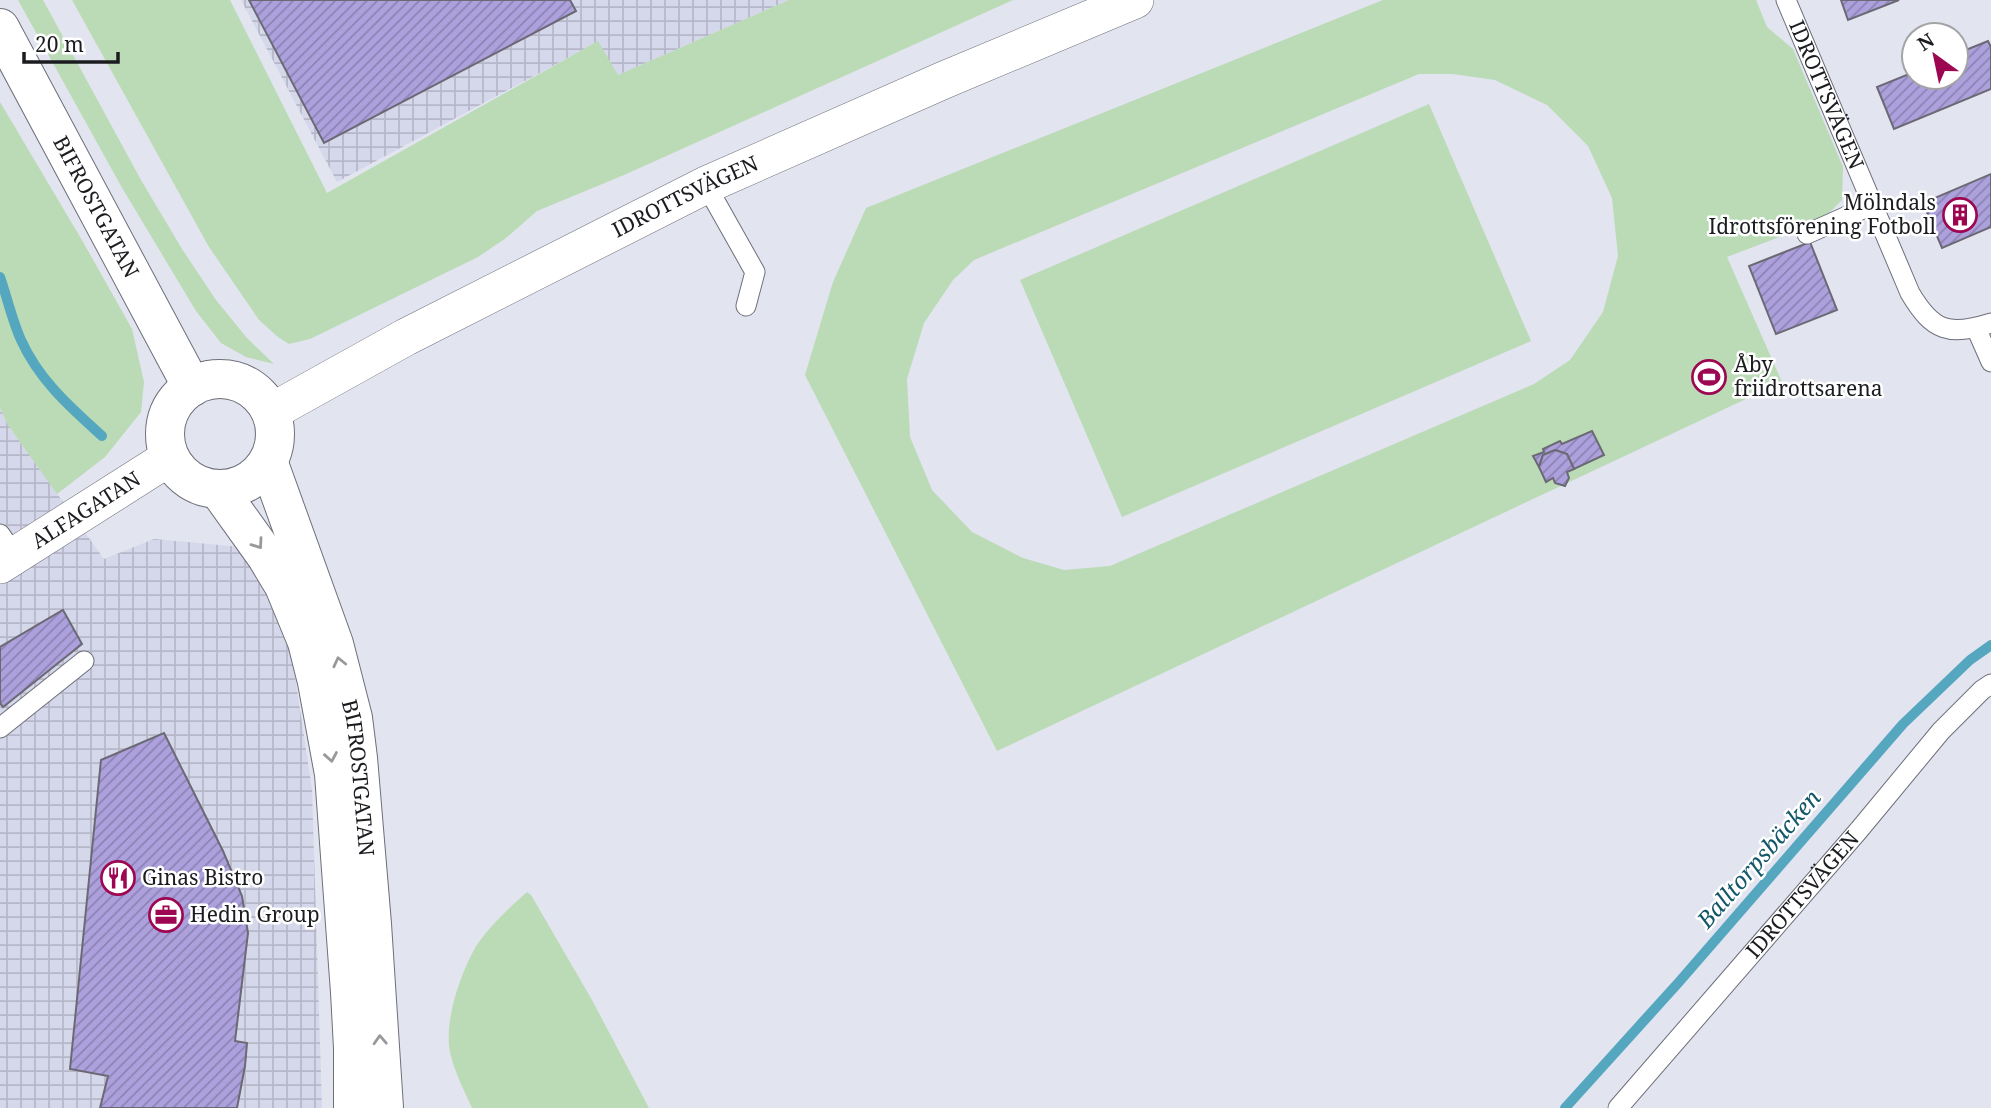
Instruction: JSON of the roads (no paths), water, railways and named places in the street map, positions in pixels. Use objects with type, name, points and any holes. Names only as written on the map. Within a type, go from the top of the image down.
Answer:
[{"type":"main road","name":"BIFROSTGATAN","points":[[0,28],[192,387]]},
{"type":"main road","points":[[268,461],[256,476],[232,488],[218,489],[198,484],[181,473],[170,457],[165,431],[173,405],[181,395],[209,380],[237,381],[261,396],[271,412]]},
{"type":"main road","name":"BIFROSTGATAN","points":[[271,412],[275,434],[268,461],[334,644],[353,718],[374,951],[384,1108]]},
{"type":"main road","name":"BIFROSTGATAN","points":[[218,489],[267,556],[284,586],[307,642],[317,682],[334,774],[351,1003],[354,1108]]},
{"type":"street","name":"IDROTTSVÄGEN","points":[[271,412],[406,337],[706,186],[1120,3]]},
{"type":"street","name":"ALFAGATAN","points":[[5,552],[170,457]]},
{"type":"lane","name":"IDROTTSVÄGEN","points":[[1786,0],[1910,293],[1919,308],[1936,324],[1950,330],[1962,331],[1984,326]]},
{"type":"lane","points":[[706,186],[755,272],[746,306]]},
{"type":"lane","points":[[1807,234],[1874,204]]},
{"type":"lane","points":[[1984,326],[1991,362]]},
{"type":"lane","points":[[0,728],[84,662]]},
{"type":"lane","name":"IDROTTSVÄGEN","points":[[1618,1108],[1941,731],[1991,684]]},
{"type":"waterway","points":[[0,277],[28,354],[46,380],[102,436]]},
{"type":"waterway","name":"Balltorpsbäcken","points":[[1565,1108],[1679,982],[1903,724],[1970,660],[1991,645]]},
{"type":"place","name":"Mölndals Idrottsförening Fotboll","points":[[1960,215]]},
{"type":"place","name":"Åby friidrottsarena","points":[[1709,377]]},
{"type":"place","name":"Ginas Bistro","points":[[118,878]]},
{"type":"place","name":"Hedin Group","points":[[166,915]]}]
